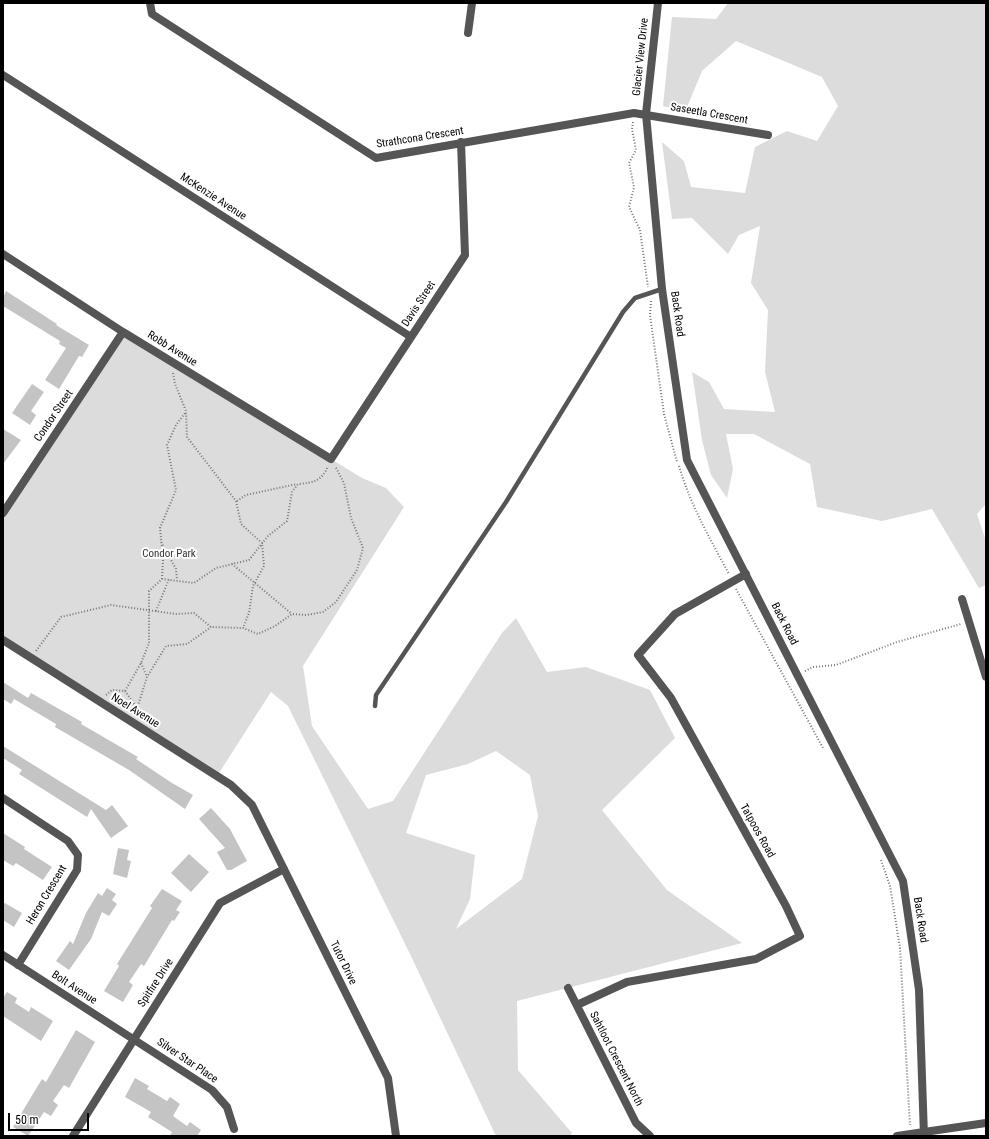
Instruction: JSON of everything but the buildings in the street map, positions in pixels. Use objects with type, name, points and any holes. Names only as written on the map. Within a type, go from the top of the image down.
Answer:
[{"type":"street","name":"Strathcona Crescent","points":[[150,3],[152,14],[376,158],[634,113],[646,114]]},
{"type":"street","points":[[468,33],[472,3]]},
{"type":"street","name":"Glacier View Drive","points":[[646,114],[658,3]]},
{"type":"street","name":"McKenzie Avenue","points":[[3,75],[411,337]]},
{"type":"street","name":"Saseetla Crescent","points":[[646,114],[768,135]]},
{"type":"street","name":"Back Road","points":[[646,114],[662,289],[687,460],[903,881],[919,990],[924,1134]]},
{"type":"street","name":"Davis Street","points":[[331,459],[465,255],[461,142]]},
{"type":"street","name":"Robb Avenue","points":[[3,254],[123,332],[331,459]]},
{"type":"street","name":"Condor Street","points":[[3,512],[123,332]]},
{"type":"street","name":"Tatpoos Road","points":[[576,1005],[627,982],[756,959],[800,936],[786,906],[671,698],[638,655],[675,614],[746,574]]},
{"type":"street","points":[[962,599],[986,677]]},
{"type":"street","name":"Noel Avenue","points":[[3,640],[232,785],[252,805]]},
{"type":"street","name":"Heron Crescent","points":[[3,798],[68,841],[78,854],[77,870],[18,964]]},
{"type":"street","name":"Tutor Drive","points":[[252,805],[388,1078],[396,1136]]},
{"type":"street","name":"Spitfire Drive","points":[[73,1136],[220,903],[284,869]]},
{"type":"street","name":"Bolt Avenue","points":[[3,955],[133,1039]]},
{"type":"street","name":"Sahtloot Crescent North","points":[[568,988],[636,1123],[650,1136]]},
{"type":"street","name":"Silver Star Place","points":[[133,1039],[212,1090],[227,1107],[234,1128]]},
{"type":"street","points":[[897,1136],[924,1134],[986,1123]]},
{"type":"lane","points":[[375,706],[376,695],[506,502],[623,312],[635,298],[662,289]]},
{"type":"path","points":[[172,362],[175,384],[186,411],[187,437],[236,501],[241,524],[262,543],[264,566],[253,586],[249,613],[243,628]]},
{"type":"path","points":[[124,691],[141,663],[149,644],[149,591],[162,579],[160,528],[176,490],[170,468],[167,445],[176,425],[186,411]]},
{"type":"path","points":[[236,501],[246,495],[276,490],[298,484],[312,483],[325,474],[331,459]]},
{"type":"path","points":[[232,564],[256,582],[292,614],[306,615],[323,612],[336,602],[357,570],[363,548],[351,518],[344,483],[331,459]]},
{"type":"path","points":[[162,579],[194,583],[216,568],[249,560],[268,536],[287,521],[292,492],[298,484]]},
{"type":"path","points":[[160,541],[176,569],[177,580]]},
{"type":"path","points":[[156,611],[169,580]]},
{"type":"path","points":[[732,581],[826,754]]},
{"type":"path","points":[[31,658],[61,617],[111,605],[176,614],[194,613],[211,627]]},
{"type":"path","points":[[134,723],[147,677],[166,646],[187,644],[211,627],[243,628],[258,634],[276,626],[292,614]]},
{"type":"path","points":[[797,674],[813,667],[836,666],[931,632],[962,624],[971,628]]},
{"type":"path","points":[[141,663],[147,677]]},
{"type":"path","points":[[98,701],[112,690],[124,691],[137,708]]},
{"type":"path","points":[[880,857],[890,886],[900,948],[910,1134]]},
{"type":"green space","points":[[728,3],[986,3],[986,504],[977,514],[986,541],[986,585],[979,588],[932,509],[882,521],[817,507],[810,464],[754,434],[726,434],[733,469],[727,498],[711,475],[702,440],[692,372],[709,382],[724,409],[775,412],[765,372],[768,310],[751,283],[760,226],[739,235],[728,254],[692,218],[672,219],[662,142],[684,161],[691,187],[745,193],[755,147],[787,131],[817,141],[838,106],[822,77],[736,41],[702,71],[685,112],[663,106],[672,17],[716,19]]},
{"type":"green space","name":"Condor Park","points":[[123,332],[362,478],[386,488],[404,507],[303,666],[312,726],[368,809],[393,801],[502,633],[516,618],[547,672],[586,667],[650,690],[675,738],[602,810],[667,890],[742,943],[517,1001],[518,1070],[572,1133],[570,1136],[496,1136],[410,954],[288,706],[271,692],[217,776],[3,640],[3,513]],"holes":[[[496,751],[530,775],[538,816],[522,879],[456,929],[470,899],[475,855],[406,833],[426,775],[468,764]]]}]
